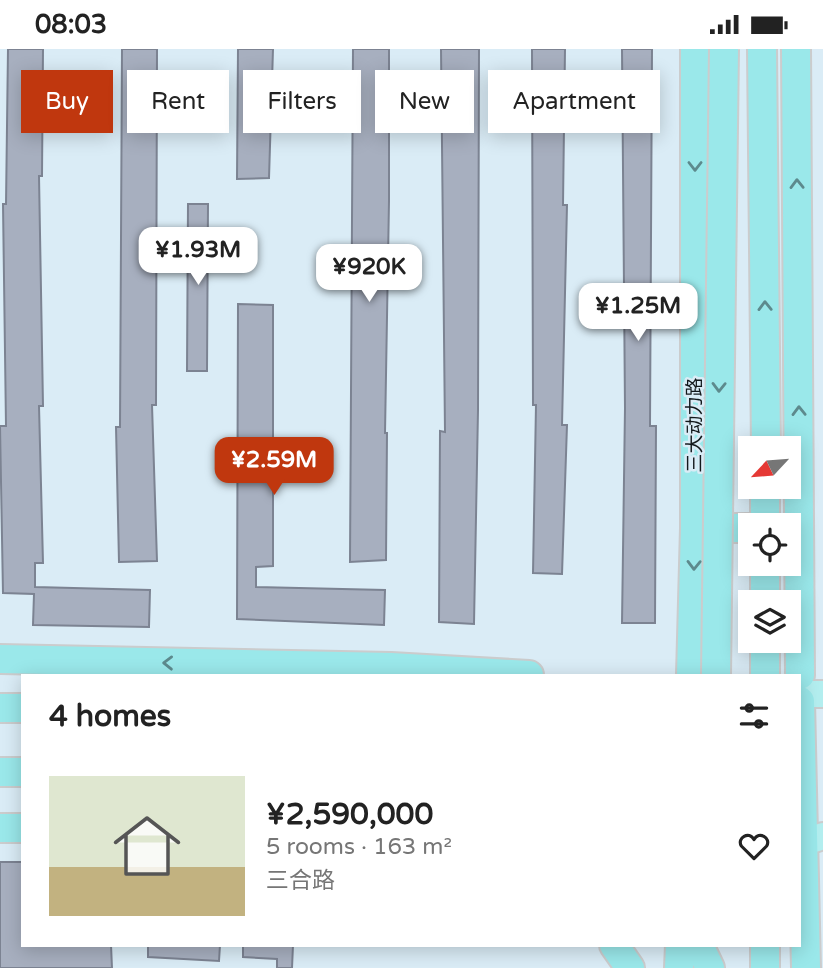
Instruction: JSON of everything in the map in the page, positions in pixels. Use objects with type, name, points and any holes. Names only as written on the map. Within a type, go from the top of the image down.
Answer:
[{"type":"highway","name":"三大动力路","points":[[691,674],[695,528],[695,49]]},
{"type":"highway","points":[[716,674],[724,49]]},
{"type":"highway","points":[[762,49],[765,436]]},
{"type":"highway","points":[[795,513],[796,49]]},
{"type":"highway","points":[[695,528],[738,528]]},
{"type":"highway","points":[[797,576],[800,674]]},
{"type":"highway","points":[[765,653],[765,674]]},
{"type":"highway","points":[[0,659],[391,667],[513,674]]},
{"type":"highway","points":[[0,708],[21,708]]},
{"type":"highway","points":[[801,716],[809,840],[806,968]]},
{"type":"highway","points":[[0,772],[21,772]]},
{"type":"highway","points":[[0,828],[21,828]]},
{"type":"highway","points":[[615,947],[630,968]]},
{"type":"highway","points":[[679,968],[680,947]]},
{"type":"highway","points":[[700,947],[712,968]]},
{"type":"highway","points":[[712,968],[713,947]]},
{"type":"highway","points":[[765,947],[765,968]]},
{"type":"main road","points":[[801,694],[823,694]]},
{"type":"building","points":[[8,49],[43,49],[43,70],[21,70],[21,133],[42,133],[42,176],[39,176],[43,406],[39,406],[43,563],[35,563],[35,587],[150,590],[149,627],[33,625],[34,594],[3,593],[0,426],[6,426],[3,204],[6,204]]},
{"type":"building","points":[[122,49],[157,49],[157,70],[127,70],[127,133],[157,133],[156,405],[152,405],[157,561],[119,562],[116,427],[120,427]]},
{"type":"building","points":[[238,49],[273,49],[272,70],[243,70],[243,133],[270,133],[269,178],[237,179]]},
{"type":"building","points":[[353,49],[389,49],[389,70],[375,70],[375,133],[389,133],[386,560],[350,562],[353,133],[361,133],[361,70],[353,70]]},
{"type":"building","points":[[441,49],[479,49],[478,410],[474,624],[439,622],[440,431],[445,432],[442,133],[474,133],[474,70],[441,70]]},
{"type":"building","points":[[532,49],[565,49],[565,70],[532,70]]},
{"type":"building","points":[[622,49],[652,49],[652,70],[622,70]]},
{"type":"building","points":[[532,133],[564,133],[563,205],[567,205],[562,425],[567,425],[562,574],[533,573],[536,405],[533,405]]},
{"type":"building","points":[[623,133],[652,133],[650,426],[656,426],[655,623],[622,623],[625,408]]},
{"type":"building","points":[[188,204],[208,204],[207,371],[187,371]]},
{"type":"building","points":[[238,304],[273,305],[273,566],[256,567],[256,587],[385,590],[384,625],[237,619]]},
{"type":"building","points":[[0,862],[21,862],[21,947],[111,947],[112,968],[0,968]]},
{"type":"building","points":[[148,947],[220,947],[219,961],[148,957]]},
{"type":"building","points":[[243,947],[293,947],[292,968],[277,968],[277,959],[243,957]]}]
